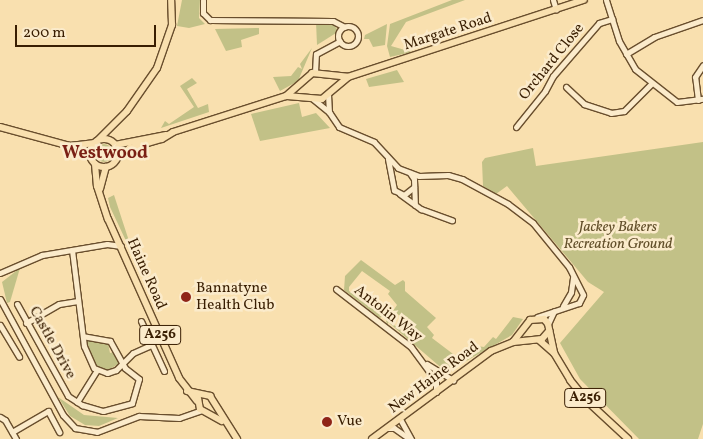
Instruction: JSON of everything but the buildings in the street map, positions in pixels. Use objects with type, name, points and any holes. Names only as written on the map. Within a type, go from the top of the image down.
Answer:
[{"type":"main road","points":[[90,156],[96,142],[112,128],[139,95],[161,61],[172,25],[171,0]]},
{"type":"main road","name":"Margate Road","points":[[286,96],[310,98],[329,91],[348,77],[584,0]]},
{"type":"main road","name":"Margate Road","points":[[117,158],[130,148],[286,96],[315,72],[326,76],[348,77]]},
{"type":"main road","points":[[326,76],[329,91]]},
{"type":"main road","points":[[304,83],[310,98]]},
{"type":"main road","points":[[0,127],[70,146],[90,156],[95,164],[106,167]]},
{"type":"main road","points":[[100,192],[106,167],[117,158],[112,128]]},
{"type":"main road","name":"Margate Road","points":[[113,143],[166,135]]},
{"type":"main road","points":[[70,146],[96,142],[113,143]]},
{"type":"main road","name":"Haine Road","points":[[95,164],[100,192],[116,236],[187,391],[204,410],[223,422]]},
{"type":"main road","points":[[537,317],[548,328],[537,340]]},
{"type":"main road","name":"New Haine Road","points":[[513,342],[527,323],[537,317]]},
{"type":"main road","name":"A256","points":[[527,323],[527,334],[554,353],[587,401],[628,439]]},
{"type":"main road","name":"A256","points":[[548,328],[554,353]]},
{"type":"main road","name":"New Haine Road","points":[[372,439],[492,351],[513,342],[537,340]]},
{"type":"main road","name":"Haine Road","points":[[187,391],[210,396],[223,422],[237,439]]},
{"type":"main road","points":[[197,402],[202,394]]},
{"type":"main road","points":[[204,410],[213,403]]},
{"type":"street","points":[[203,0],[203,13],[210,20],[333,21],[345,27],[354,28],[358,39],[350,46],[340,41]]},
{"type":"street","points":[[553,0],[556,10]]},
{"type":"street","points":[[606,0],[626,54],[635,69],[651,84],[681,103],[700,100],[695,77],[703,65]]},
{"type":"street","name":"Orchard Close","points":[[516,127],[566,61],[599,24],[612,18]]},
{"type":"street","points":[[626,54],[654,37],[703,20]]},
{"type":"street","points":[[340,41],[339,33],[345,27]]},
{"type":"street","points":[[315,72],[316,54],[340,41]]},
{"type":"street","points":[[566,87],[584,104],[610,113],[624,111],[651,84]]},
{"type":"street","points":[[329,91],[329,112]]},
{"type":"street","points":[[310,98],[329,112],[339,127],[369,139],[388,159],[403,170],[428,176],[448,175],[462,179],[520,212],[570,267],[583,300],[537,317]]},
{"type":"street","points":[[388,159],[392,187],[415,205],[452,220]]},
{"type":"street","points":[[391,179],[403,170]]},
{"type":"street","points":[[410,173],[414,185],[415,205]]},
{"type":"street","points":[[400,194],[408,193],[414,185],[428,176]]},
{"type":"street","points":[[107,244],[116,236]]},
{"type":"street","points":[[0,274],[30,258],[107,244],[121,246]]},
{"type":"street","points":[[72,250],[83,336],[87,355],[97,370],[111,372],[124,364],[133,353],[151,345]]},
{"type":"street","points":[[563,306],[570,294],[573,276]]},
{"type":"street","name":"Antolin Way","points":[[336,290],[411,347],[439,374],[452,380]]},
{"type":"street","points":[[570,294],[579,290]]},
{"type":"street","points":[[570,294],[575,304]]},
{"type":"street","points":[[0,299],[63,416],[71,425],[87,432],[101,431],[139,416],[176,419],[204,410]]},
{"type":"street","points":[[26,323],[59,304],[78,301]]},
{"type":"street","name":"Castle Drive","points":[[17,304],[63,390],[77,402],[106,411],[132,403],[139,381],[124,364]]},
{"type":"street","points":[[0,307],[5,311]]},
{"type":"street","points":[[548,328],[554,311]]},
{"type":"street","points":[[141,321],[164,371]]},
{"type":"street","points":[[0,325],[19,357]]},
{"type":"street","points":[[0,338],[6,335]]},
{"type":"street","points":[[83,336],[110,341],[124,364]]},
{"type":"street","name":"Antolin Way","points":[[423,360],[438,384],[436,392]]},
{"type":"street","points":[[77,402],[97,370]]},
{"type":"street","points":[[190,415],[197,402]]},
{"type":"street","points":[[12,432],[48,411],[59,432]]},
{"type":"street","points":[[1,418],[16,439]]},
{"type":"street","points":[[400,419],[411,439]]},
{"type":"street","points":[[386,428],[394,428],[411,439]]},
{"type":"street","points":[[86,439],[87,432]]},
{"type":"green space","points":[[182,0],[200,0],[199,18],[205,24],[189,28],[177,26]]},
{"type":"green space","points":[[452,0],[465,0],[406,22],[391,46],[412,52],[390,57],[387,46],[390,24]]},
{"type":"green space","points":[[316,22],[333,24],[337,29],[336,33],[317,45]]},
{"type":"green space","points":[[387,24],[385,45],[373,47],[369,39],[364,39],[365,35]]},
{"type":"green space","points":[[259,28],[259,34],[241,40],[242,47],[226,51],[215,29]]},
{"type":"green space","points":[[312,48],[298,81],[280,91],[273,77],[291,76],[298,67],[302,69],[300,64]]},
{"type":"green space","points":[[397,70],[404,82],[369,87],[366,79]]},
{"type":"green space","points":[[192,78],[197,83],[187,89],[198,108],[208,104],[209,112],[161,128],[165,121],[169,124],[194,107],[180,86]]},
{"type":"green space","points":[[299,103],[302,117],[316,113],[330,128],[260,141],[251,114]]},
{"type":"green space","name":"Jackey Bakers Recreation Ground","points":[[703,142],[703,424],[698,439],[639,439],[580,379],[560,343],[604,292],[588,282],[507,186],[496,194],[483,186],[482,162],[485,158],[533,148],[536,166]]},
{"type":"green space","points":[[100,144],[108,144],[113,149],[111,160],[100,162],[95,157],[95,149]]},
{"type":"green space","points":[[114,195],[129,241],[133,245],[127,243],[110,207],[108,198]]},
{"type":"green space","points":[[361,260],[395,285],[403,280],[405,282],[405,291],[436,318],[427,327],[434,335],[432,338],[461,360],[464,357],[467,359],[477,346],[484,347],[493,337],[496,339],[513,317],[523,319],[512,335],[454,368],[445,371],[388,322],[388,326],[386,321],[389,317],[390,322],[403,332],[409,323],[396,313],[394,316],[391,314],[397,305],[388,294],[390,291],[362,271],[349,287],[349,291],[380,314],[385,314],[380,318],[344,290],[345,276]]},
{"type":"green space","points":[[20,268],[10,302],[7,303],[2,282]]},
{"type":"green space","points":[[86,338],[96,339],[96,343],[108,343],[110,353],[114,352],[121,362],[107,371],[94,365]]},
{"type":"green space","points":[[58,397],[84,415],[118,418],[99,426],[85,425],[70,416]]},
{"type":"place","name":"Bannatyne Health Club","points":[[186,297]]},
{"type":"place","name":"Vue","points":[[327,422]]},
{"type":"district","name":"Westwood","points":[[105,154]]}]
